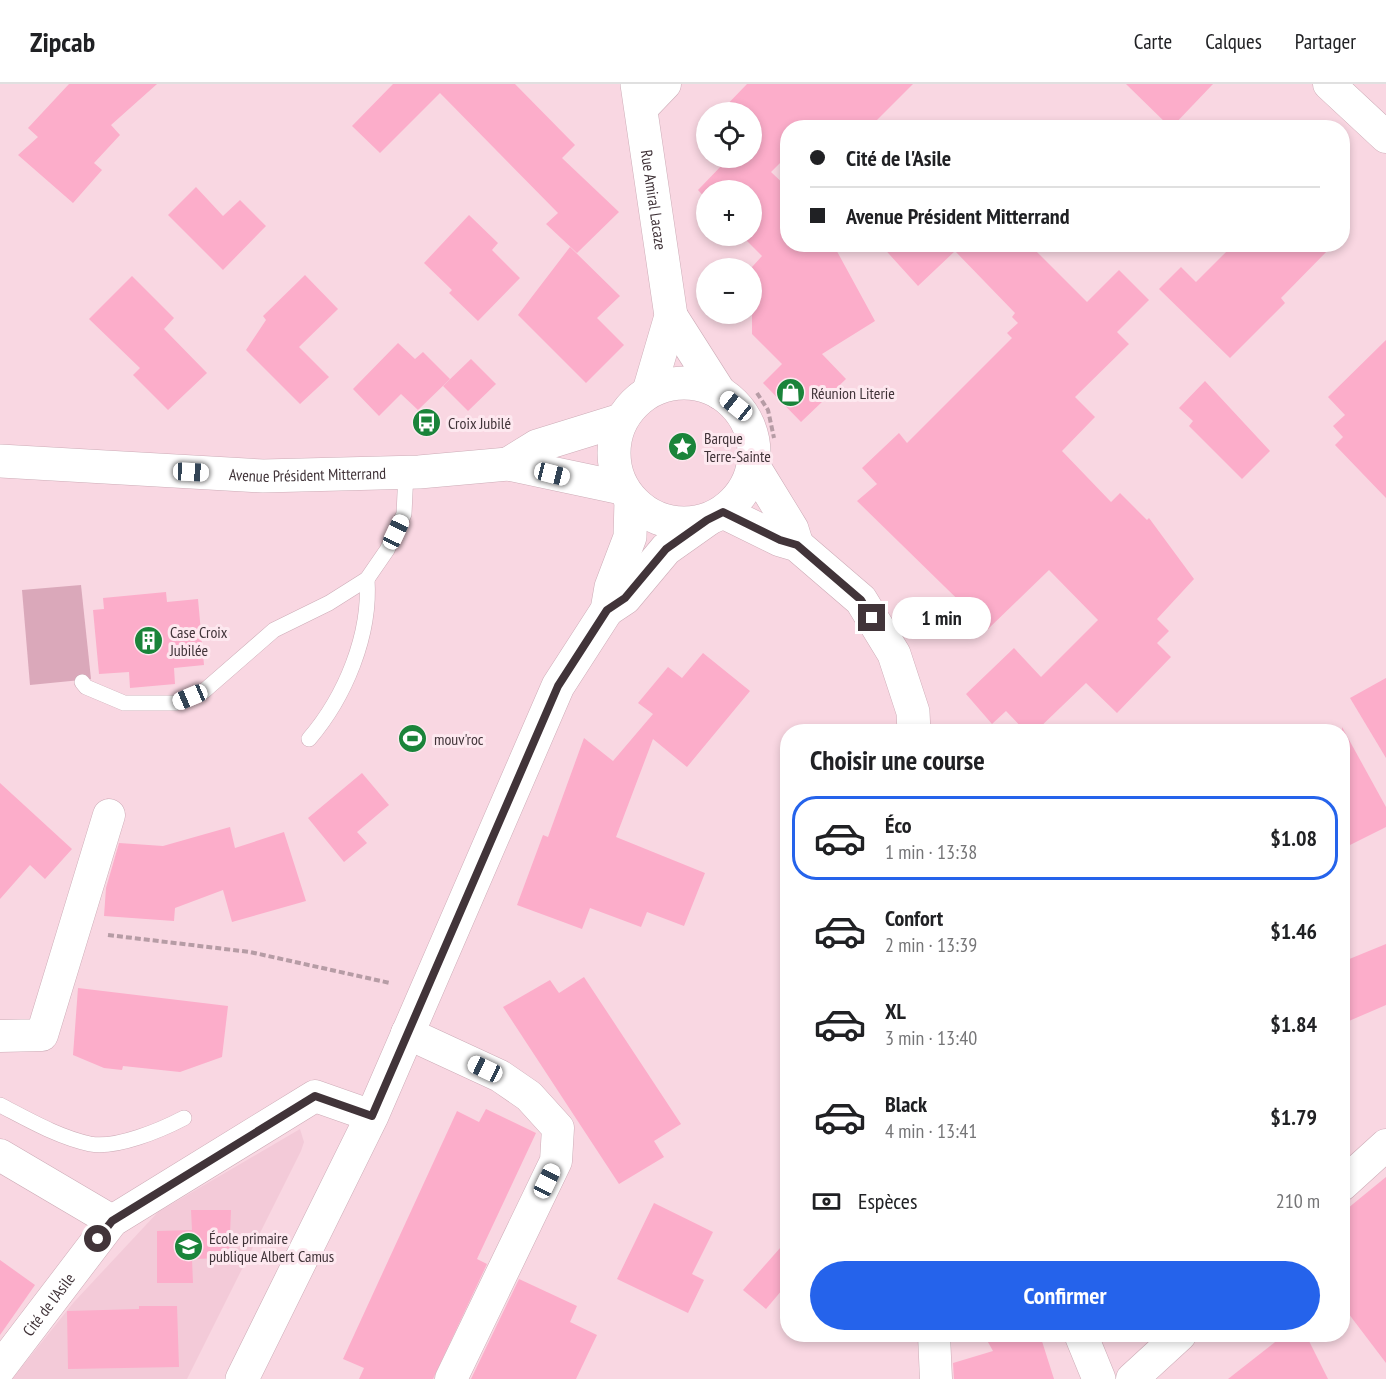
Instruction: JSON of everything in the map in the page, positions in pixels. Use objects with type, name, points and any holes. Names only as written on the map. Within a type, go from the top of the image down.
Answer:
[{"type":"main road","name":"Rue Amiral Lacaze","points":[[639,96],[671,316],[649,391]]},
{"type":"main road","name":"Rue Amiral Lacaze","points":[[671,316],[734,389]]},
{"type":"main road","points":[[242,1379],[372,1116],[558,686],[607,610],[611,587],[630,537],[627,494],[613,455],[614,437],[621,420],[633,403],[649,391],[672,383],[734,389],[736,406],[749,424],[754,445],[764,455],[797,545]]},
{"type":"main road","name":"Avenue Président Mitterrand","points":[[507,464],[537,446],[621,420]]},
{"type":"main road","points":[[607,610],[625,598],[666,549],[738,500],[764,455]]},
{"type":"main road","name":"Avenue Président Mitterrand","points":[[0,461],[263,476],[406,472],[507,464],[627,494]]},
{"type":"main road","points":[[627,494],[647,513],[666,522],[687,524],[715,516],[797,545],[861,600],[894,654],[918,723]]},
{"type":"main road","points":[[1084,1342],[1099,1379]]},
{"type":"street","points":[[639,96],[665,84]]},
{"type":"street","points":[[1329,84],[1386,137]]},
{"type":"street","points":[[0,1036],[42,1035],[109,815]]},
{"type":"street","points":[[407,1034],[500,1076],[529,1096],[558,1128],[556,1161],[451,1379]]},
{"type":"street","name":"Cité de l'Asile","points":[[0,1368],[112,1221],[315,1096],[372,1116]]},
{"type":"street","points":[[1350,1178],[1386,1145]]},
{"type":"street","points":[[0,1155],[112,1221]]},
{"type":"street","points":[[934,1342],[936,1379]]},
{"type":"street","points":[[1132,1379],[1172,1342]]},
{"type":"lane","points":[[82,682],[86,687],[124,703],[176,702],[204,691],[274,630],[328,603],[367,579],[387,550],[404,514],[406,472]]},
{"type":"lane","points":[[309,739],[326,720],[339,697],[358,646],[368,600],[367,579]]},
{"type":"lane","points":[[0,1105],[57,1133],[93,1144],[155,1133],[184,1118]]},
{"type":"path","points":[[734,389],[757,393],[768,410],[764,455]]},
{"type":"path","points":[[73,932],[250,952],[393,983],[425,993]]},
{"type":"shaded area","points":[[81,585],[91,679],[30,685],[22,590]]},
{"type":"shaded area","name":"École primaire publique Albert Camus","points":[[300,1129],[304,1142],[301,1151],[187,1379],[12,1379],[74,1302],[158,1212]]},
{"type":"building","points":[[69,84],[157,84],[111,125],[120,135],[94,163],[102,170],[73,203],[18,155],[38,137],[28,128]]},
{"type":"building","points":[[393,84],[515,84],[575,145],[562,158],[619,212],[577,253],[546,224],[558,213],[440,93],[380,153],[352,126]]},
{"type":"building","points":[[747,84],[913,84],[877,120],[780,120],[780,163],[771,172],[780,180],[780,252],[837,252],[875,321],[822,354],[846,379],[801,422],[763,383],[782,364],[752,334],[752,324],[762,324],[762,258],[760,258],[762,256],[752,246],[762,246],[762,180],[708,180],[719,168],[762,168],[762,102],[730,102]]},
{"type":"building","points":[[1126,84],[1213,84],[1179,120],[1163,120]]},
{"type":"building","points":[[196,187],[223,216],[240,200],[266,226],[223,270],[168,215]]},
{"type":"building","points":[[469,215],[498,243],[492,250],[520,278],[478,321],[449,293],[452,290],[424,263]]},
{"type":"building","points":[[570,247],[620,296],[597,318],[624,345],[586,383],[518,315]]},
{"type":"building","points":[[887,252],[954,252],[918,286]]},
{"type":"building","points":[[956,252],[1037,252],[1087,302],[1119,270],[1149,300],[1117,332],[1129,344],[1075,397],[1095,417],[1062,451],[1111,502],[1120,493],[1147,520],[1149,518],[1194,579],[1157,619],[1169,631],[1157,643],[1171,657],[1117,713],[1086,683],[1043,724],[1018,724],[1006,711],[992,724],[966,694],[1014,648],[1041,677],[1098,620],[1049,570],[988,629],[857,501],[877,484],[862,468],[899,433],[907,443],[1012,338],[1007,333],[1018,323],[1012,317],[1015,313]]},
{"type":"building","points":[[1226,252],[1326,252],[1281,298],[1285,303],[1230,358],[1159,289],[1181,267],[1196,282]]},
{"type":"building","points":[[305,275],[338,309],[299,347],[329,377],[300,404],[246,350],[266,320],[263,316]]},
{"type":"building","points":[[132,276],[174,318],[164,329],[207,373],[168,410],[133,375],[140,368],[89,319]]},
{"type":"building","points":[[1386,340],[1386,498],[1335,445],[1343,437],[1333,426],[1345,415],[1328,397]]},
{"type":"building","points":[[398,343],[415,359],[423,352],[450,379],[418,410],[401,394],[379,416],[353,389]]},
{"type":"building","points":[[471,359],[496,384],[468,411],[443,386]]},
{"type":"building","points":[[1205,381],[1270,451],[1242,479],[1189,426],[1193,421],[1179,408]]},
{"type":"building","name":"Case Croix Jubilée","points":[[166,592],[167,602],[198,599],[204,665],[174,668],[175,684],[130,688],[129,672],[99,674],[93,610],[104,609],[103,598]]},
{"type":"building","points":[[703,653],[750,691],[687,767],[653,739],[616,837],[705,873],[684,926],[647,912],[641,927],[590,908],[582,929],[517,905],[543,835],[548,837],[584,738],[613,761],[653,714],[638,703],[668,667],[682,678]]},
{"type":"building","points":[[1386,678],[1386,758],[1350,698]]},
{"type":"building","points":[[1350,742],[1386,807],[1386,827],[1350,845]]},
{"type":"building","points":[[362,773],[389,805],[357,832],[367,843],[344,862],[308,818]]},
{"type":"building","points":[[0,783],[72,849],[45,879],[30,865],[0,899]]},
{"type":"building","points":[[230,827],[235,848],[284,832],[306,901],[232,922],[223,890],[175,908],[174,921],[104,916],[106,888],[119,843],[163,846]]},
{"type":"building","points":[[1386,944],[1386,1005],[1350,1021],[1350,959]]},
{"type":"building","points":[[584,977],[681,1124],[654,1141],[664,1157],[619,1184],[503,1007],[550,980],[559,993]]},
{"type":"building","points":[[78,988],[228,1006],[222,1057],[180,1072],[123,1066],[122,1070],[104,1068],[73,1055]]},
{"type":"building","points":[[486,1109],[536,1133],[477,1259],[487,1264],[433,1379],[359,1379],[364,1368],[343,1359],[457,1111],[479,1122]]},
{"type":"building","points":[[1386,1177],[1386,1363],[1350,1316],[1350,1206]]},
{"type":"building","points":[[654,1203],[713,1232],[692,1274],[704,1280],[688,1313],[617,1279]]},
{"type":"building","points":[[191,1210],[231,1210],[229,1258],[192,1259],[193,1283],[157,1283],[157,1231],[192,1230]]},
{"type":"building","points":[[780,1248],[780,1292],[766,1309],[743,1290]]},
{"type":"building","points":[[0,1260],[35,1285],[0,1335]]},
{"type":"building","points":[[519,1279],[577,1306],[570,1322],[597,1335],[576,1379],[471,1379]]},
{"type":"building","points":[[139,1306],[177,1306],[179,1367],[68,1369],[67,1311],[139,1309]]},
{"type":"building","points":[[988,1342],[1042,1342],[1054,1379],[954,1379],[953,1363],[993,1351]]},
{"type":"building","points":[[1275,1342],[1310,1342],[1328,1379],[1228,1379]]},
{"type":"place","name":"Réunion Literie","points":[[790,393]]},
{"type":"place","name":"Croix Jubilé","points":[[427,423]]},
{"type":"place","name":"Barque Terre-Sainte","points":[[683,447]]},
{"type":"place","name":"Case Croix Jubilée","points":[[149,641]]},
{"type":"place","name":"mouv'roc","points":[[413,739]]},
{"type":"place","name":"École primaire publique Albert Camus","points":[[188,1247]]},
{"type":"route","points":[[98,1239],[112,1221],[179,1182],[315,1096],[372,1116],[558,686],[607,610],[625,598],[666,549],[707,520],[723,512],[780,540],[797,545],[861,600],[872,618]]}]
